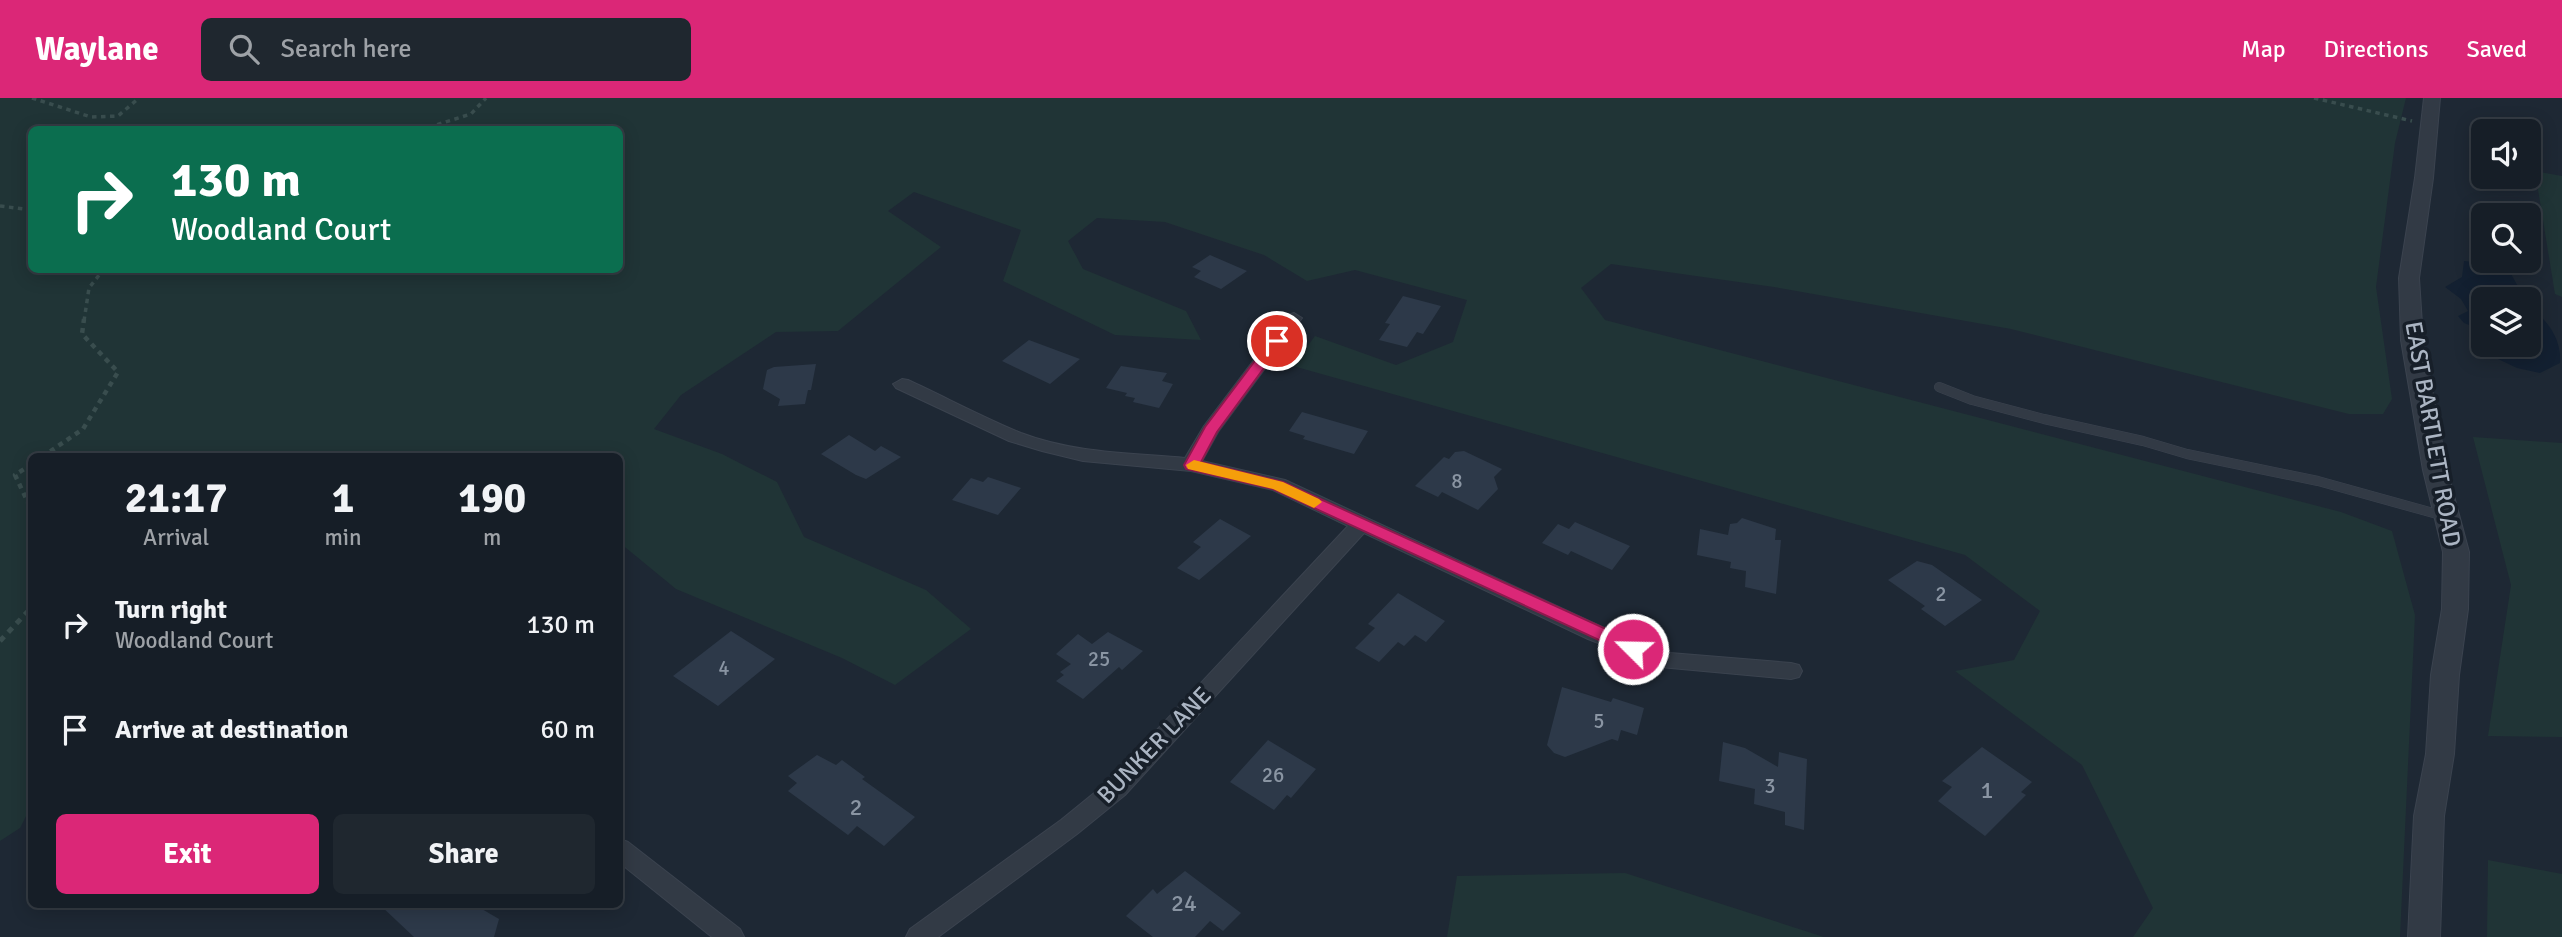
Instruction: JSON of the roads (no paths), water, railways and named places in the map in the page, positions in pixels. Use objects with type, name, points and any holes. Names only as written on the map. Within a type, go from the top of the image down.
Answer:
[{"type":"street","name":"EAST BARTLETT ROAD","points":[[2424,937],[2429,816],[2440,754],[2445,675],[2455,608],[2456,552],[2435,470],[2412,340],[2409,278],[2432,98]]},
{"type":"street","points":[[1191,465],[1210,430],[1294,318]]},
{"type":"street","points":[[902,384],[1015,437],[1048,447],[1083,455],[1191,465],[1278,485],[1633,649],[1668,661],[1791,671]]},
{"type":"street","name":"BUNKER LANE","points":[[919,937],[978,891],[1083,818],[1117,788],[1362,523]]},
{"type":"street","points":[[623,851],[731,937]]},
{"type":"lane","points":[[1939,387],[1972,400],[2044,419],[2188,454],[2318,481],[2447,517]]},
{"type":"water","points":[[2464,261],[2471,262],[2471,273],[2509,273],[2518,287],[2471,287],[2471,326],[2458,316],[2468,311],[2461,299],[2445,287],[2462,277]]},
{"type":"water","points":[[2541,317],[2556,337],[2560,363],[2540,373],[2517,368],[2494,357],[2541,357]]}]
